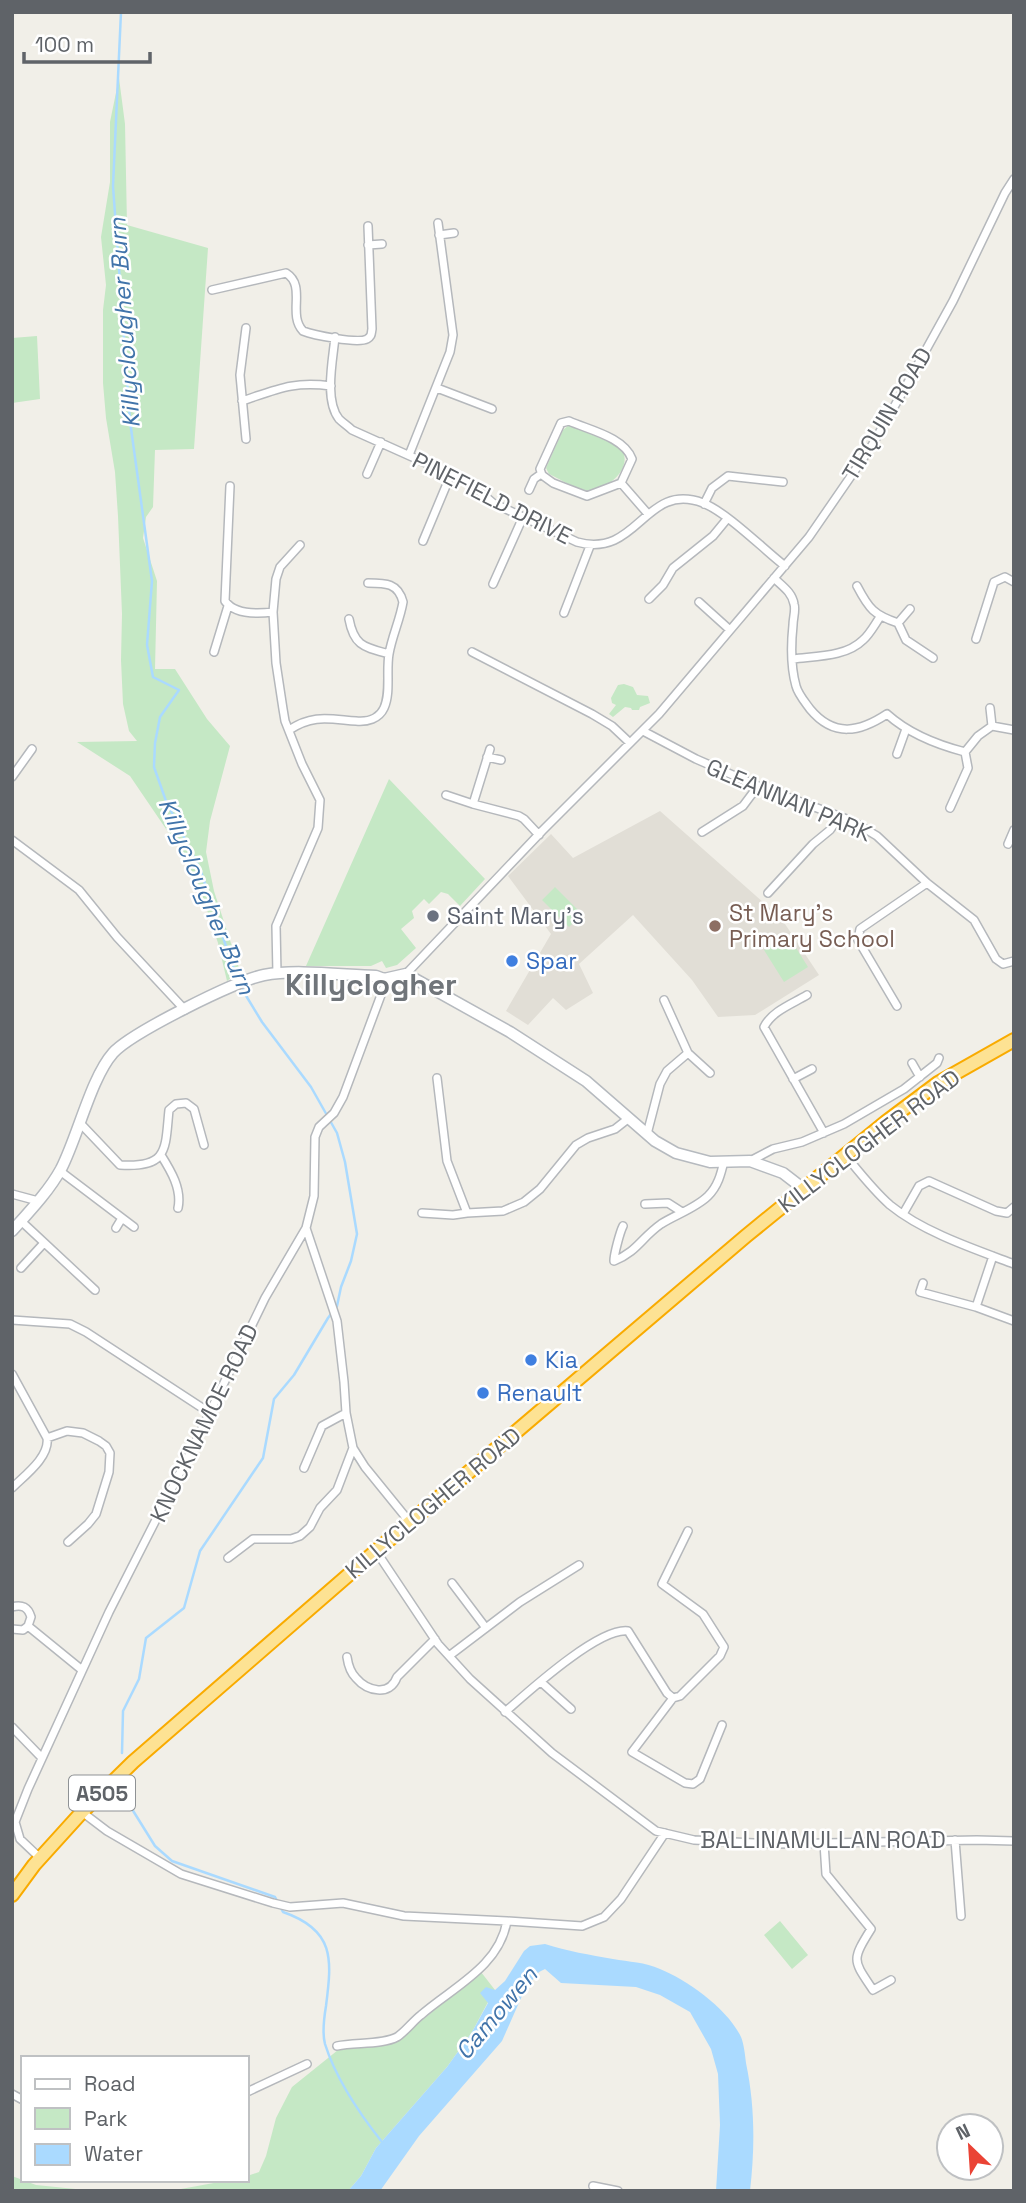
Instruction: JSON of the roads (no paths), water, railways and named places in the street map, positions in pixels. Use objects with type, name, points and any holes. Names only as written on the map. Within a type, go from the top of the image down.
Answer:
[{"type":"highway","name":"KILLYCLOGHER ROAD","points":[[12,1895],[40,1858],[133,1762],[376,1551],[746,1236],[886,1122],[938,1083],[1014,1040]]},
{"type":"street","name":"TIRQUIN ROAD","points":[[406,974],[643,731],[809,537],[871,447],[942,323],[1014,179]]},
{"type":"street","points":[[409,455],[437,388],[453,335],[438,223]]},
{"type":"street","points":[[212,290],[286,273],[294,278],[296,285],[296,318],[300,328],[307,333],[335,337],[361,340],[369,337],[368,226]]},
{"type":"street","points":[[439,235],[454,233]]},
{"type":"street","points":[[369,245],[382,244]]},
{"type":"street","points":[[246,328],[240,375],[246,439]]},
{"type":"street","name":"PINEFIELD DRIVE","points":[[335,337],[331,386],[334,409],[352,430],[451,474],[471,484],[493,503],[577,542],[590,546],[613,542],[625,535],[653,509],[668,502],[687,499],[705,504]]},
{"type":"street","points":[[243,401],[292,384],[331,386]]},
{"type":"street","points":[[437,388],[492,409]]},
{"type":"street","points":[[569,421],[620,443],[629,450],[632,459],[621,483],[587,496],[553,483],[541,474],[540,469],[561,423],[569,421]]},
{"type":"street","points":[[367,474],[381,442]]},
{"type":"street","points":[[423,541],[451,474]]},
{"type":"street","points":[[529,490],[534,479],[541,474]]},
{"type":"street","points":[[783,482],[728,476],[712,488],[705,504],[785,566]]},
{"type":"street","points":[[621,483],[648,514]]},
{"type":"street","points":[[214,652],[228,606],[225,593],[230,486]]},
{"type":"street","points":[[493,584],[523,517]]},
{"type":"street","points":[[649,599],[663,585],[673,568],[713,536],[727,519]]},
{"type":"street","points":[[277,974],[276,926],[318,828],[321,810],[320,800],[289,730],[276,663],[273,612],[275,579],[280,568],[300,545]]},
{"type":"street","points":[[564,613],[590,546]]},
{"type":"street","points":[[976,639],[994,582],[1006,577],[1014,582]]},
{"type":"street","points":[[774,578],[790,594],[795,605],[792,627],[796,686],[809,707],[826,723],[850,730],[861,728],[887,714],[906,729],[948,748],[965,752]]},
{"type":"street","points":[[289,730],[322,717],[361,722],[372,720],[383,710],[389,654],[403,602],[396,587],[369,583]]},
{"type":"street","points":[[857,586],[880,617],[898,623],[906,640],[933,658]]},
{"type":"street","points":[[699,602],[730,630]]},
{"type":"street","points":[[228,606],[243,612],[273,612]]},
{"type":"street","points":[[898,623],[910,609]]},
{"type":"street","points":[[793,659],[850,649],[863,640],[880,617]]},
{"type":"street","points":[[349,619],[356,641],[389,654]]},
{"type":"street","points":[[472,652],[592,714],[612,726],[629,743]]},
{"type":"street","points":[[990,708],[992,726]]},
{"type":"street","points":[[950,808],[968,768],[965,752],[978,736],[992,726],[1014,730]]},
{"type":"street","points":[[897,754],[906,729]]},
{"type":"street","name":"GLEANNAN PARK","points":[[643,731],[696,759],[758,786],[852,821],[877,836],[926,883],[974,920],[996,959],[1003,964],[1014,961]]},
{"type":"street","points":[[12,777],[32,749]]},
{"type":"street","points":[[473,804],[489,753],[501,760]]},
{"type":"street","points":[[702,832],[743,806],[758,786]]},
{"type":"street","points":[[446,795],[519,816],[539,835]]},
{"type":"street","points":[[768,893],[813,844],[830,830],[839,817]]},
{"type":"street","points":[[1008,844],[1014,830]]},
{"type":"street","points":[[12,840],[79,890],[117,937],[185,1010]]},
{"type":"street","points":[[897,1006],[858,940],[860,929],[926,883]]},
{"type":"street","points":[[12,1231],[60,1171],[100,1075],[113,1053],[141,1032],[235,985],[277,974],[376,976],[384,979],[406,974],[510,1032],[586,1081],[647,1134],[676,1153],[699,1160],[750,1161],[783,1173],[805,1190]]},
{"type":"street","name":"KNOCKNAMOE ROAD","points":[[40,1858],[20,1839],[15,1822],[41,1758],[109,1612],[265,1298],[306,1228],[314,1196],[315,1137],[319,1127],[334,1112],[343,1097],[384,987],[384,979]]},
{"type":"street","points":[[807,995],[776,1013],[764,1027],[824,1133]]},
{"type":"street","points":[[664,1000],[688,1053],[710,1073]]},
{"type":"street","points":[[647,1134],[660,1084],[667,1071],[688,1053]]},
{"type":"street","points":[[750,1161],[773,1149],[802,1142],[844,1124],[904,1090],[937,1063],[939,1058]]},
{"type":"street","points":[[912,1063],[920,1077]]},
{"type":"street","points":[[793,1079],[812,1069]]},
{"type":"street","points":[[437,1078],[447,1161],[467,1213]]},
{"type":"street","points":[[80,1123],[120,1165],[145,1164],[159,1159],[164,1151],[169,1110],[176,1104],[186,1103],[194,1109],[204,1145]]},
{"type":"street","points":[[422,1213],[453,1215],[503,1211],[524,1202],[540,1189],[576,1144],[615,1129],[629,1118]]},
{"type":"street","points":[[161,1155],[176,1183],[178,1208]]},
{"type":"street","points":[[846,1156],[890,1205],[903,1214],[948,1239],[1014,1264]]},
{"type":"street","points":[[623,1226],[614,1261],[637,1248],[645,1236],[707,1197],[720,1180],[724,1161]]},
{"type":"street","points":[[60,1171],[134,1227]]},
{"type":"street","points":[[903,1214],[919,1186],[929,1181],[996,1211],[1007,1213],[1014,1207]]},
{"type":"street","points":[[12,1194],[38,1201]]},
{"type":"street","points":[[645,1205],[668,1203],[682,1212]]},
{"type":"street","points":[[116,1228],[122,1218]]},
{"type":"street","points":[[21,1221],[94,1290]]},
{"type":"street","points":[[306,1228],[336,1317],[346,1413],[353,1448],[408,1524]]},
{"type":"street","points":[[21,1268],[44,1243]]},
{"type":"street","points":[[976,1307],[993,1256]]},
{"type":"street","points":[[923,1283],[920,1292],[976,1307],[1014,1321]]},
{"type":"street","points":[[12,1321],[70,1324],[210,1413]]},
{"type":"street","points":[[12,1374],[49,1445],[12,1488]]},
{"type":"street","points":[[304,1468],[322,1426],[346,1413]]},
{"type":"street","points":[[47,1438],[68,1432],[83,1433],[106,1446],[110,1454],[109,1472],[96,1514],[68,1542]]},
{"type":"street","points":[[228,1558],[253,1539],[291,1539],[300,1536],[310,1527],[320,1508],[337,1490],[353,1448]]},
{"type":"street","points":[[688,1531],[662,1584],[703,1614],[724,1647],[720,1656],[680,1696],[673,1698],[632,1752],[685,1783],[693,1784],[700,1779],[722,1725]]},
{"type":"street","name":"BALLINAMULLAN ROAD","points":[[376,1551],[449,1656],[505,1712],[597,1789],[648,1826],[694,1840],[776,1844],[955,1840],[1014,1842]]},
{"type":"street","points":[[449,1656],[520,1602],[579,1565]]},
{"type":"street","points":[[452,1583],[486,1628]]},
{"type":"street","points":[[12,1607],[22,1606],[30,1612],[31,1622],[23,1630],[12,1629]]},
{"type":"street","points":[[28,1626],[82,1670]]},
{"type":"street","points":[[505,1712],[576,1654],[612,1632],[621,1630],[628,1631],[667,1693],[673,1698]]},
{"type":"street","points":[[347,1657],[356,1679],[374,1689],[386,1690],[394,1686],[397,1677],[435,1639]]},
{"type":"street","points":[[541,1682],[571,1709]]},
{"type":"street","points":[[12,1727],[41,1758]]},
{"type":"street","points":[[82,1812],[107,1831],[181,1874],[290,1907],[343,1903],[404,1916],[582,1926],[604,1917],[621,1899],[664,1833]]},
{"type":"street","points":[[955,1840],[961,1916]]},
{"type":"street","points":[[824,1843],[826,1874],[871,1929],[857,1952],[857,1966],[873,1990],[891,1980]]},
{"type":"street","points":[[337,2046],[397,2037],[422,2013],[470,1978],[493,1956],[506,1931],[508,1921]]},
{"type":"street","points":[[248,2092],[307,2064]]},
{"type":"street","points":[[593,2186],[618,2191]]},
{"type":"water","name":"Camowen","points":[[545,1944],[654,1967],[694,1988],[727,2016],[742,2040],[751,2095],[753,2158],[750,2191],[716,2191],[720,2125],[718,2074],[711,2049],[690,2012],[660,1995],[636,1987],[561,1983],[545,1969],[539,1972],[525,1989],[502,2041],[419,2136],[380,2191],[348,2191],[361,2176],[376,2148],[447,2067],[472,2032],[488,2003],[480,1993],[486,1987],[495,1990],[505,1981],[530,1946]]},
{"type":"waterway","name":"Killyclougher Burn","points":[[121,12],[113,186],[130,421],[152,581],[147,645],[153,677],[179,690],[160,717],[154,767],[166,801],[200,869],[245,994],[262,1022],[311,1087],[337,1133],[345,1162],[357,1234],[337,1306],[294,1375],[274,1399],[263,1458],[200,1551],[184,1608],[146,1638],[139,1679],[123,1711],[122,1753]]},
{"type":"waterway","points":[[127,1801],[155,1846],[172,1861],[275,1897],[283,1912],[300,1919],[321,1937],[329,1960],[325,2044],[349,2095],[382,2142]]},
{"type":"place","name":"Saint Mary's","points":[[433,916]]},
{"type":"place","name":"St Mary's Primary School","points":[[715,926]]},
{"type":"place","name":"Spar","points":[[512,961]]},
{"type":"place","name":"Kia","points":[[531,1360]]},
{"type":"place","name":"Renault","points":[[483,1393]]},
{"type":"district","name":"Killyclogher","points":[[371,984]]}]
